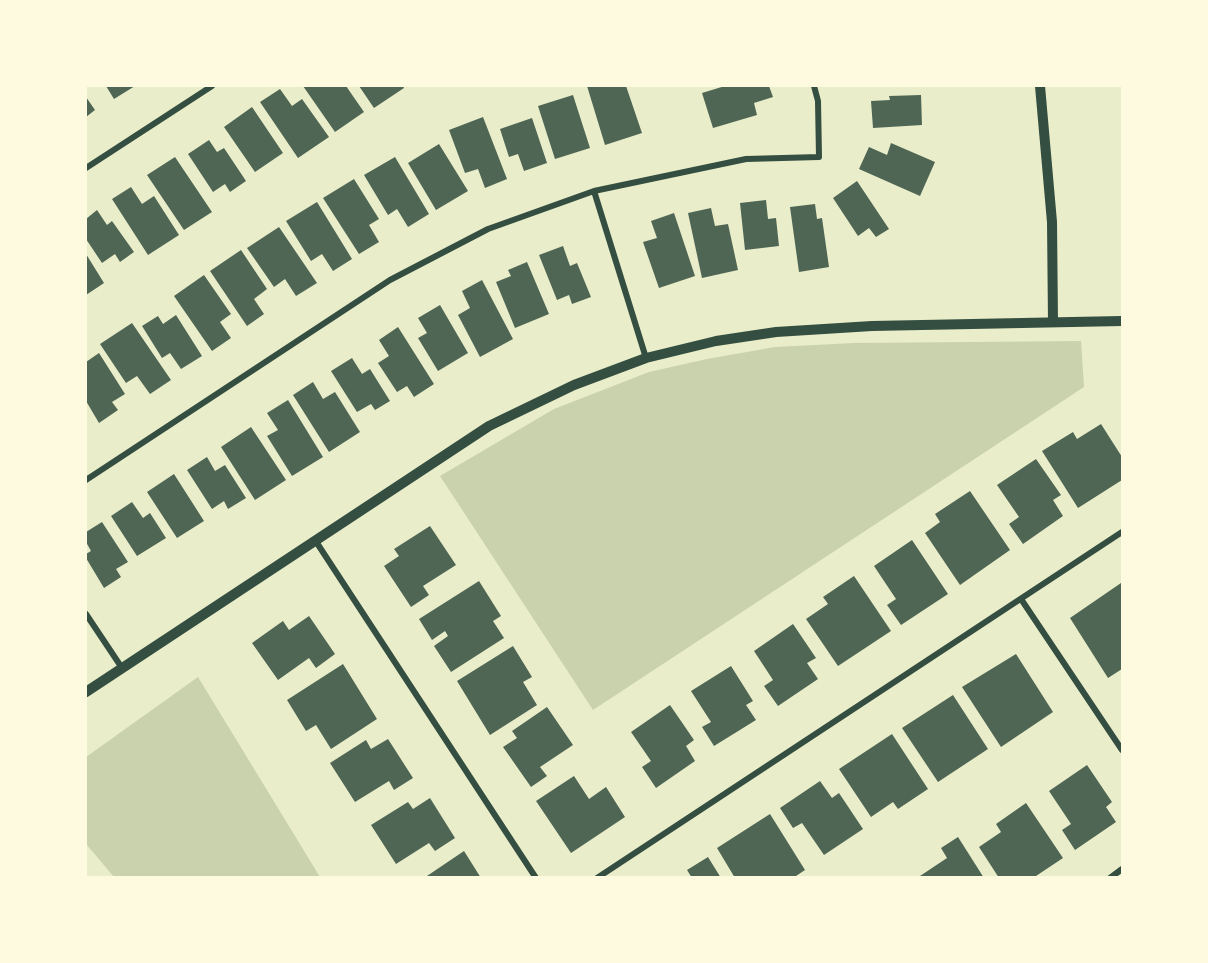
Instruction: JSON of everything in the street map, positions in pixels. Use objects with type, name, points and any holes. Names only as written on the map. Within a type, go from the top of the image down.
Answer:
[{"type":"street","points":[[86,168],[212,86]]},
{"type":"street","points":[[86,480],[390,280],[489,229],[594,191],[746,159],[819,157],[818,101],[814,86]]},
{"type":"street","points":[[1040,86],[1052,222],[1053,322]]},
{"type":"street","points":[[594,191],[645,358]]},
{"type":"street","points":[[86,692],[489,426],[564,389],[645,358],[716,341],[776,332],[872,326],[1122,321]]},
{"type":"street","points":[[597,878],[1122,532]]},
{"type":"street","points":[[315,539],[536,878]]},
{"type":"street","points":[[1021,599],[1122,750]]},
{"type":"street","points":[[86,614],[122,668]]},
{"type":"street","points":[[1110,878],[1122,869]]},
{"type":"green space","points":[[1081,341],[1084,387],[593,710],[440,476],[554,409],[649,372],[707,359],[775,347],[854,343]]},
{"type":"green space","points":[[198,677],[320,877],[114,877],[86,844],[86,757]]},
{"type":"building","points":[[106,86],[135,86],[114,99]]},
{"type":"building","points":[[303,86],[346,86],[364,112],[335,132]]},
{"type":"building","points":[[359,86],[403,86],[404,88],[374,108]]},
{"type":"building","points":[[587,86],[626,86],[642,133],[605,145]]},
{"type":"building","points":[[725,86],[769,86],[773,97],[754,103],[757,115],[713,128],[702,93]]},
{"type":"building","points":[[280,89],[292,106],[302,99],[329,137],[298,158],[260,102]]},
{"type":"building","points":[[573,95],[590,148],[555,159],[538,106]]},
{"type":"building","points":[[921,95],[922,125],[873,128],[871,101],[890,100],[889,96]]},
{"type":"building","points":[[86,97],[95,110],[86,117]]},
{"type":"building","points":[[252,107],[283,153],[255,172],[224,127]]},
{"type":"building","points":[[483,117],[507,179],[485,188],[478,169],[465,173],[449,130]]},
{"type":"building","points":[[532,118],[547,163],[524,171],[518,154],[509,157],[500,129]]},
{"type":"building","points":[[209,140],[217,152],[224,148],[246,181],[230,192],[225,184],[213,192],[188,154]]},
{"type":"building","points":[[891,143],[935,162],[920,196],[859,169],[869,147],[887,155]]},
{"type":"building","points":[[439,144],[468,191],[436,210],[408,163]]},
{"type":"building","points":[[175,157],[212,212],[184,230],[147,175]]},
{"type":"building","points":[[395,157],[429,214],[408,227],[397,209],[388,215],[364,175]]},
{"type":"building","points":[[354,179],[379,219],[369,225],[379,242],[359,254],[323,198]]},
{"type":"building","points":[[857,181],[889,229],[876,237],[869,228],[858,236],[833,198]]},
{"type":"building","points":[[131,187],[142,204],[154,196],[179,235],[148,255],[112,199]]},
{"type":"building","points":[[766,200],[768,219],[776,218],[779,246],[745,250],[740,203]]},
{"type":"building","points":[[317,202],[352,259],[333,271],[322,254],[311,261],[286,221]]},
{"type":"building","points":[[815,204],[817,219],[822,218],[829,267],[799,272],[790,207]]},
{"type":"building","points":[[711,208],[715,226],[728,224],[738,270],[702,278],[688,213]]},
{"type":"building","points":[[97,210],[107,225],[112,221],[134,252],[120,262],[115,254],[102,263],[86,239],[86,219]]},
{"type":"building","points":[[674,213],[695,276],[659,288],[643,242],[657,238],[651,221]]},
{"type":"building","points":[[279,227],[317,283],[296,296],[285,279],[274,287],[247,248]]},
{"type":"building","points":[[563,246],[570,266],[577,263],[591,297],[572,304],[569,295],[557,300],[539,255]]},
{"type":"building","points":[[241,250],[267,289],[254,299],[264,314],[247,326],[210,271]]},
{"type":"building","points":[[86,254],[104,283],[86,295]]},
{"type":"building","points":[[527,262],[549,314],[515,328],[496,282],[511,276],[508,270]]},
{"type":"building","points":[[204,275],[231,314],[220,322],[231,338],[212,351],[174,296]]},
{"type":"building","points":[[482,280],[513,339],[480,357],[458,315],[470,308],[462,291]]},
{"type":"building","points":[[440,305],[468,353],[438,371],[418,338],[427,333],[418,318]]},
{"type":"building","points":[[176,315],[202,356],[181,369],[170,353],[162,358],[142,326],[158,316],[163,324]]},
{"type":"building","points":[[132,323],[171,380],[150,394],[137,376],[126,383],[100,344]]},
{"type":"building","points":[[398,327],[434,384],[414,397],[407,386],[397,392],[378,363],[389,356],[379,340]]},
{"type":"building","points":[[99,353],[125,394],[112,402],[118,410],[99,423],[86,401],[86,362]]},
{"type":"building","points":[[352,358],[362,374],[370,369],[390,401],[375,410],[371,404],[357,412],[331,371]]},
{"type":"building","points":[[313,382],[323,399],[335,392],[360,432],[329,452],[293,395]]},
{"type":"building","points":[[288,400],[323,457],[292,476],[267,436],[278,430],[267,413]]},
{"type":"building","points":[[1101,424],[1122,457],[1122,480],[1078,508],[1042,451],[1073,432],[1077,439]]},
{"type":"building","points":[[251,427],[286,480],[255,500],[221,447]]},
{"type":"building","points":[[207,457],[215,471],[225,465],[246,498],[228,509],[224,501],[212,509],[187,470]]},
{"type":"building","points":[[1036,459],[1061,495],[1053,500],[1063,516],[1023,544],[1009,524],[1019,517],[997,485]]},
{"type":"building","points":[[174,474],[204,521],[177,538],[147,492]]},
{"type":"building","points":[[970,491],[1010,550],[960,585],[925,533],[940,522],[935,514]]},
{"type":"building","points":[[132,502],[143,518],[150,513],[166,538],[137,556],[111,516]]},
{"type":"building","points":[[102,522],[128,562],[116,569],[121,577],[104,588],[86,558],[86,554],[91,551],[86,542],[86,532]]},
{"type":"building","points":[[430,526],[456,565],[423,586],[429,595],[411,607],[384,566],[399,556],[394,549]]},
{"type":"building","points":[[912,540],[948,594],[901,625],[887,605],[896,599],[874,566]]},
{"type":"building","points":[[854,576],[891,631],[838,666],[806,619],[828,604],[823,597]]},
{"type":"building","points":[[479,581],[501,616],[493,621],[504,638],[451,672],[434,646],[448,636],[445,631],[432,640],[419,619]]},
{"type":"building","points":[[1121,583],[1122,669],[1108,678],[1070,618]]},
{"type":"building","points":[[309,616],[335,654],[316,668],[309,658],[278,680],[252,643],[283,621],[289,630]]},
{"type":"building","points":[[793,624],[816,658],[807,663],[818,679],[778,706],[764,686],[773,680],[754,651]]},
{"type":"building","points":[[513,646],[532,677],[523,682],[537,705],[490,735],[457,681]]},
{"type":"building","points":[[1016,654],[1053,712],[1001,747],[962,687]]},
{"type":"building","points":[[343,664],[377,719],[331,749],[316,725],[306,731],[287,700]]},
{"type":"building","points":[[731,666],[753,701],[746,705],[756,720],[714,746],[702,727],[711,722],[691,691]]},
{"type":"building","points":[[953,695],[988,749],[938,782],[902,728]]},
{"type":"building","points":[[670,705],[694,740],[686,746],[695,761],[656,788],[642,767],[651,761],[631,732]]},
{"type":"building","points":[[547,707],[573,745],[540,767],[547,776],[531,787],[503,747],[517,738],[512,731]]},
{"type":"building","points":[[892,734],[928,789],[898,809],[893,802],[871,817],[839,769]]},
{"type":"building","points":[[388,739],[413,778],[394,790],[389,781],[355,802],[330,763],[366,740],[371,749]]},
{"type":"building","points":[[1087,765],[1112,802],[1106,807],[1116,822],[1075,850],[1062,830],[1071,824],[1049,791]]},
{"type":"building","points":[[574,776],[589,799],[606,787],[625,817],[571,853],[536,801]]},
{"type":"building","points":[[820,781],[832,798],[839,793],[863,829],[824,855],[802,823],[793,828],[780,808]]},
{"type":"building","points":[[430,798],[455,838],[435,851],[429,843],[396,864],[371,825],[408,802],[413,809]]},
{"type":"building","points":[[1026,803],[1063,858],[1033,878],[999,878],[979,847],[1001,832],[996,824]]},
{"type":"building","points":[[770,814],[805,870],[793,878],[735,878],[717,848]]},
{"type":"building","points":[[958,837],[984,878],[917,878],[947,858],[941,848]]},
{"type":"building","points":[[464,851],[481,878],[424,878]]},
{"type":"building","points":[[708,857],[721,878],[692,878],[687,870]]}]
